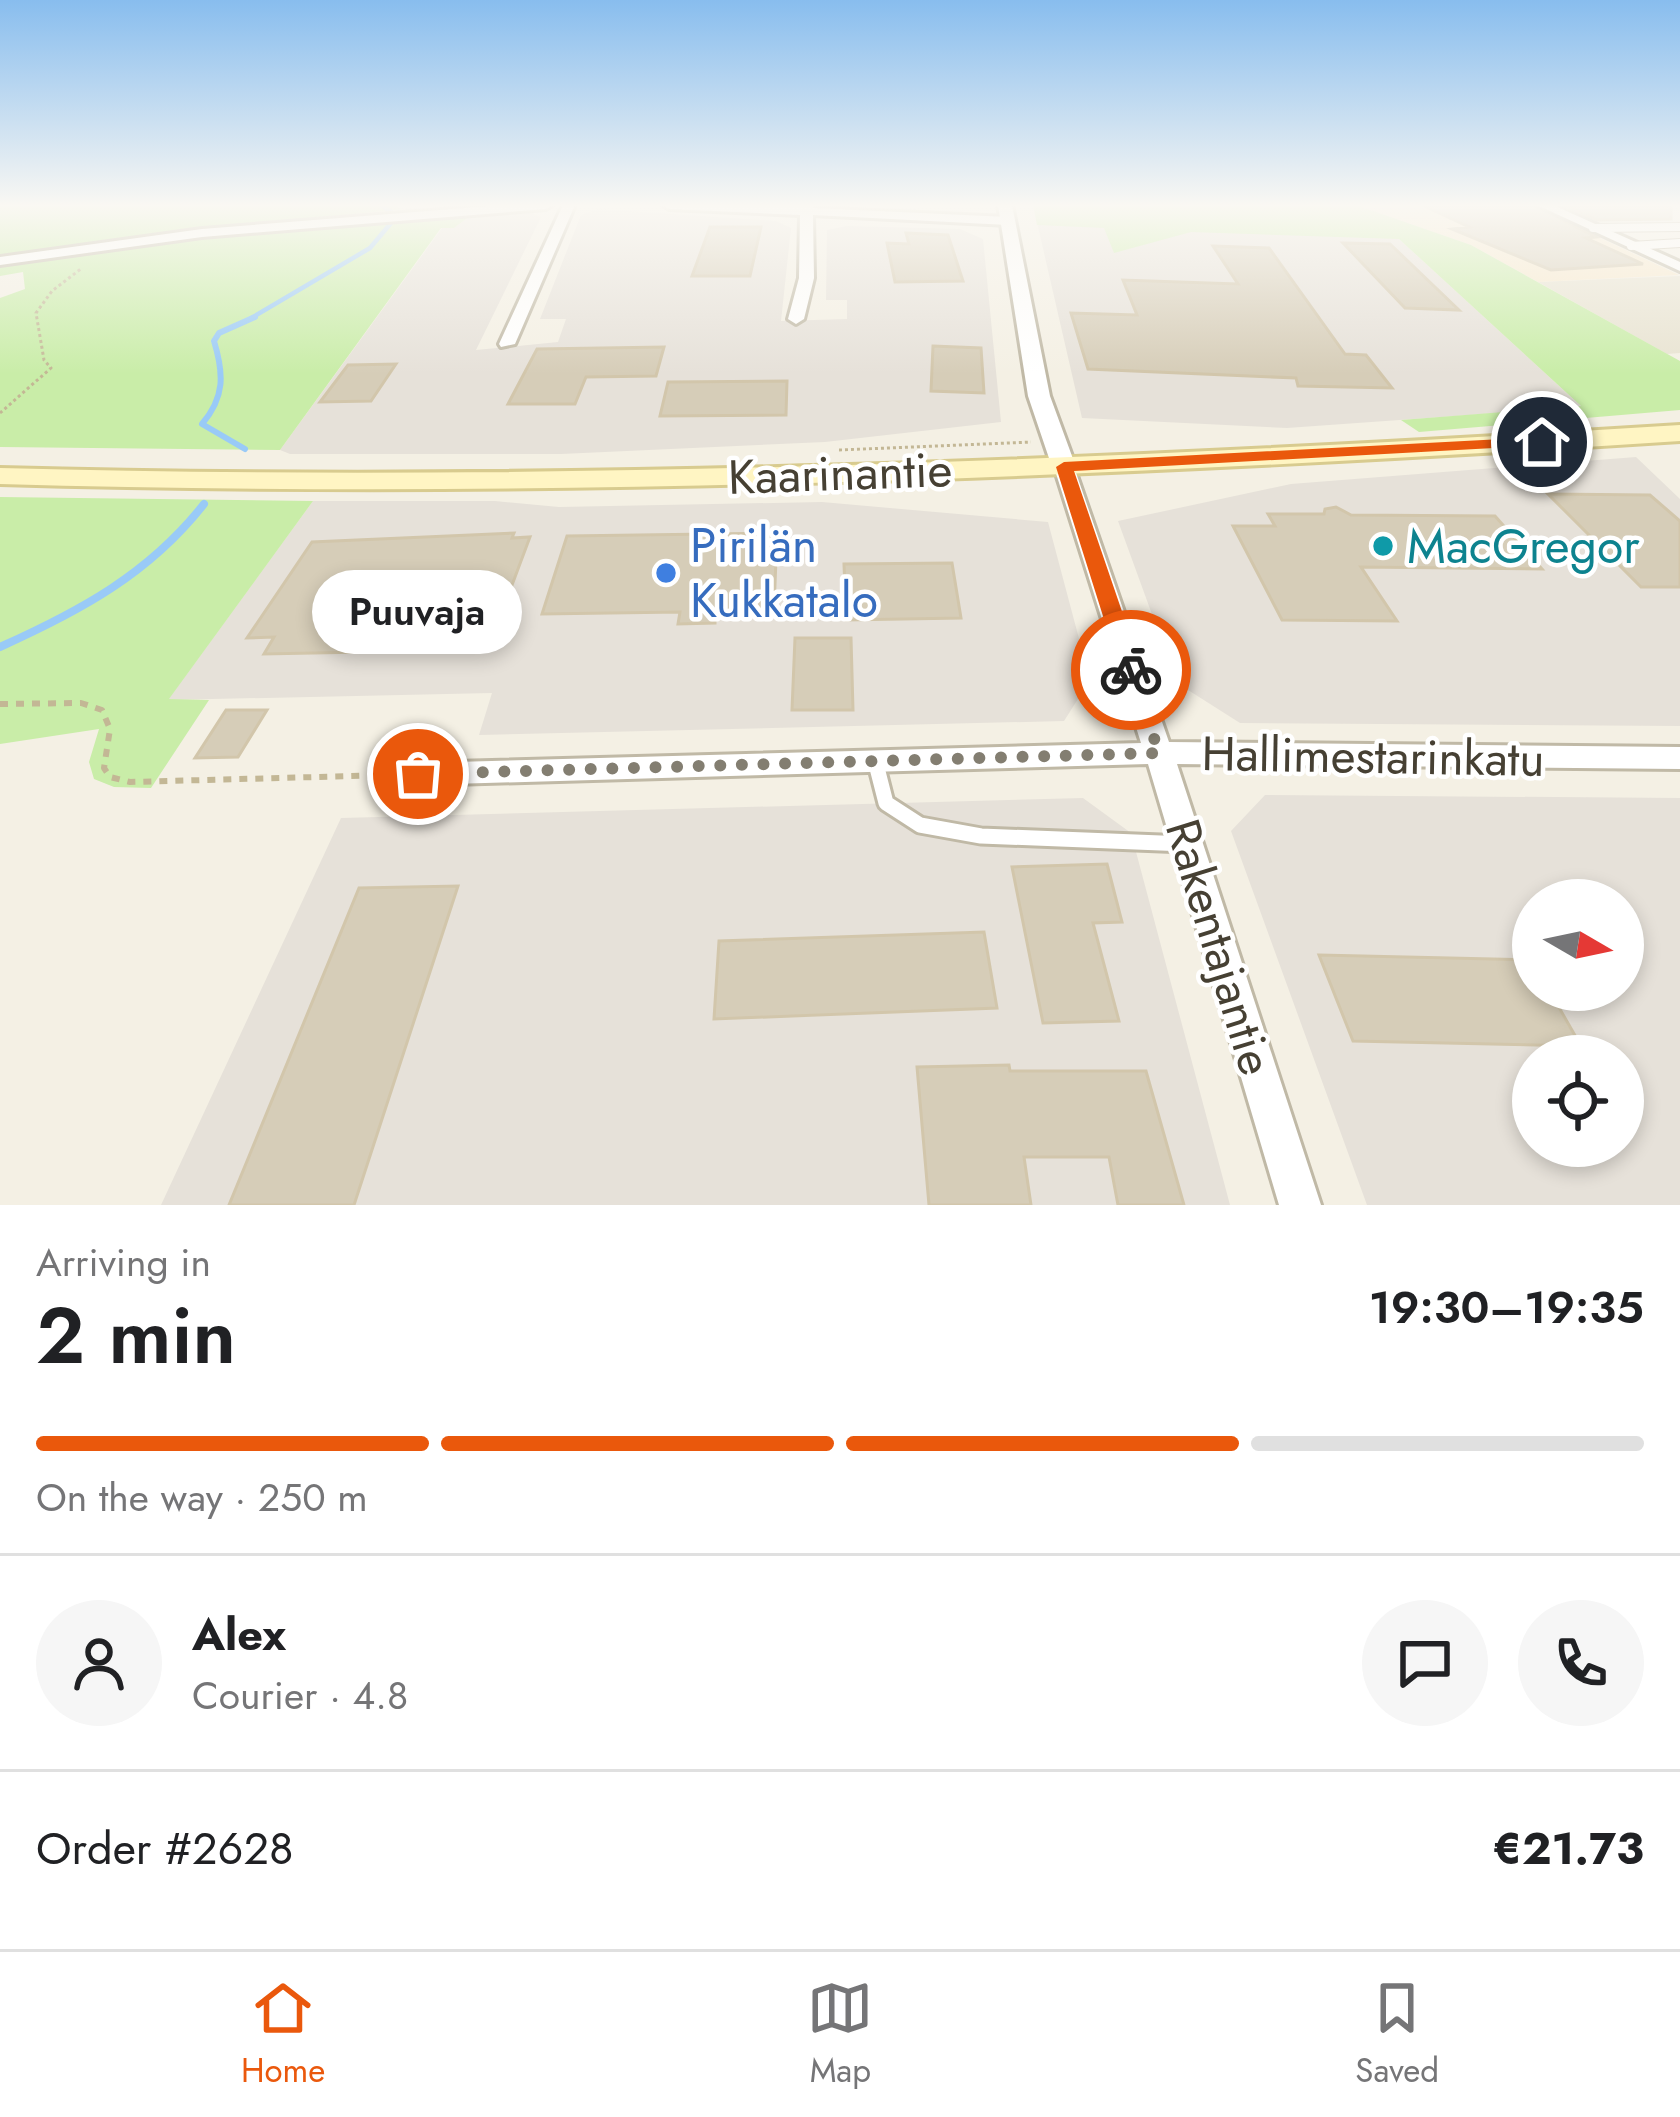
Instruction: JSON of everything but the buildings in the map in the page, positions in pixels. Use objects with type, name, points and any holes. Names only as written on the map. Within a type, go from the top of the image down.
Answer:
[{"type":"main road","name":"Kaarinantie","points":[[0,476],[583,481],[1059,454],[1358,454],[1680,433]]},
{"type":"street","points":[[507,344],[544,261]]},
{"type":"street","points":[[796,319],[803,306],[806,261]]},
{"type":"street","name":"Rakentajantie","points":[[1015,261],[1039,396],[1189,844],[1300,1205]]},
{"type":"street","name":"Hallimestarinkatu","points":[[418,774],[1159,753],[1680,758]]},
{"type":"lane","points":[[875,759],[886,803],[920,825],[981,836],[1189,844]]},
{"type":"path","points":[[0,413],[52,368],[44,360],[36,313],[52,291],[86,261]]},
{"type":"path","points":[[836,450],[1059,454]]},
{"type":"path","points":[[0,704],[81,704],[102,710],[110,729],[104,768],[110,777],[130,782],[418,774]]},
{"type":"shaded area","points":[[418,261],[519,261],[476,350],[558,342],[566,319],[540,319],[563,261],[787,261],[781,321],[847,319],[847,300],[826,300],[827,261],[985,261],[1001,422],[825,442],[561,454],[290,454],[280,450]]},
{"type":"shaded area","points":[[1046,261],[1423,261],[1582,407],[1287,428],[1082,418]]},
{"type":"shaded area","points":[[1500,261],[1650,261],[1679,275],[1538,282]]},
{"type":"shaded area","points":[[1680,276],[1680,353],[1667,354],[1538,282]]},
{"type":"shaded area","points":[[1636,457],[1680,499],[1680,726],[1240,723],[1177,683],[1118,521],[1291,484]]},
{"type":"shaded area","points":[[313,501],[495,501],[559,507],[822,502],[1048,522],[1090,680],[1064,721],[479,735],[492,693],[168,700]]},
{"type":"shaded area","points":[[1265,795],[1680,798],[1680,1205],[1367,1205],[1231,831]]},
{"type":"shaded area","points":[[1083,798],[1131,833],[1230,1205],[161,1205],[341,818]]},
{"type":"green space","points":[[417,261],[280,450],[0,447],[0,298],[25,289],[23,272],[0,276],[0,263]]},
{"type":"green space","points":[[1423,261],[1500,261],[1680,361],[1680,410],[1419,432],[1401,420],[1581,406]]},
{"type":"green space","points":[[0,497],[313,501],[169,699],[209,700],[151,788],[114,787],[94,779],[89,762],[99,729],[0,744]]},
{"type":"waterway","points":[[248,320],[348,261]]},
{"type":"waterway","points":[[245,449],[202,424],[220,385],[214,341],[219,333],[255,317]]},
{"type":"waterway","points":[[0,647],[58,619],[136,571],[204,504]]},
{"type":"way so far","points":[[418,774],[1159,753],[1131,670]]},
{"type":"place","name":"MacGregor","points":[[1383,546]]},
{"type":"place","name":"Pirilän Kukkatalo","points":[[666,573]]},
{"type":"place","name":"Puuvaja","points":[[418,774]]},
{"type":"route","points":[[1131,670],[1064,467],[1542,442]]}]
